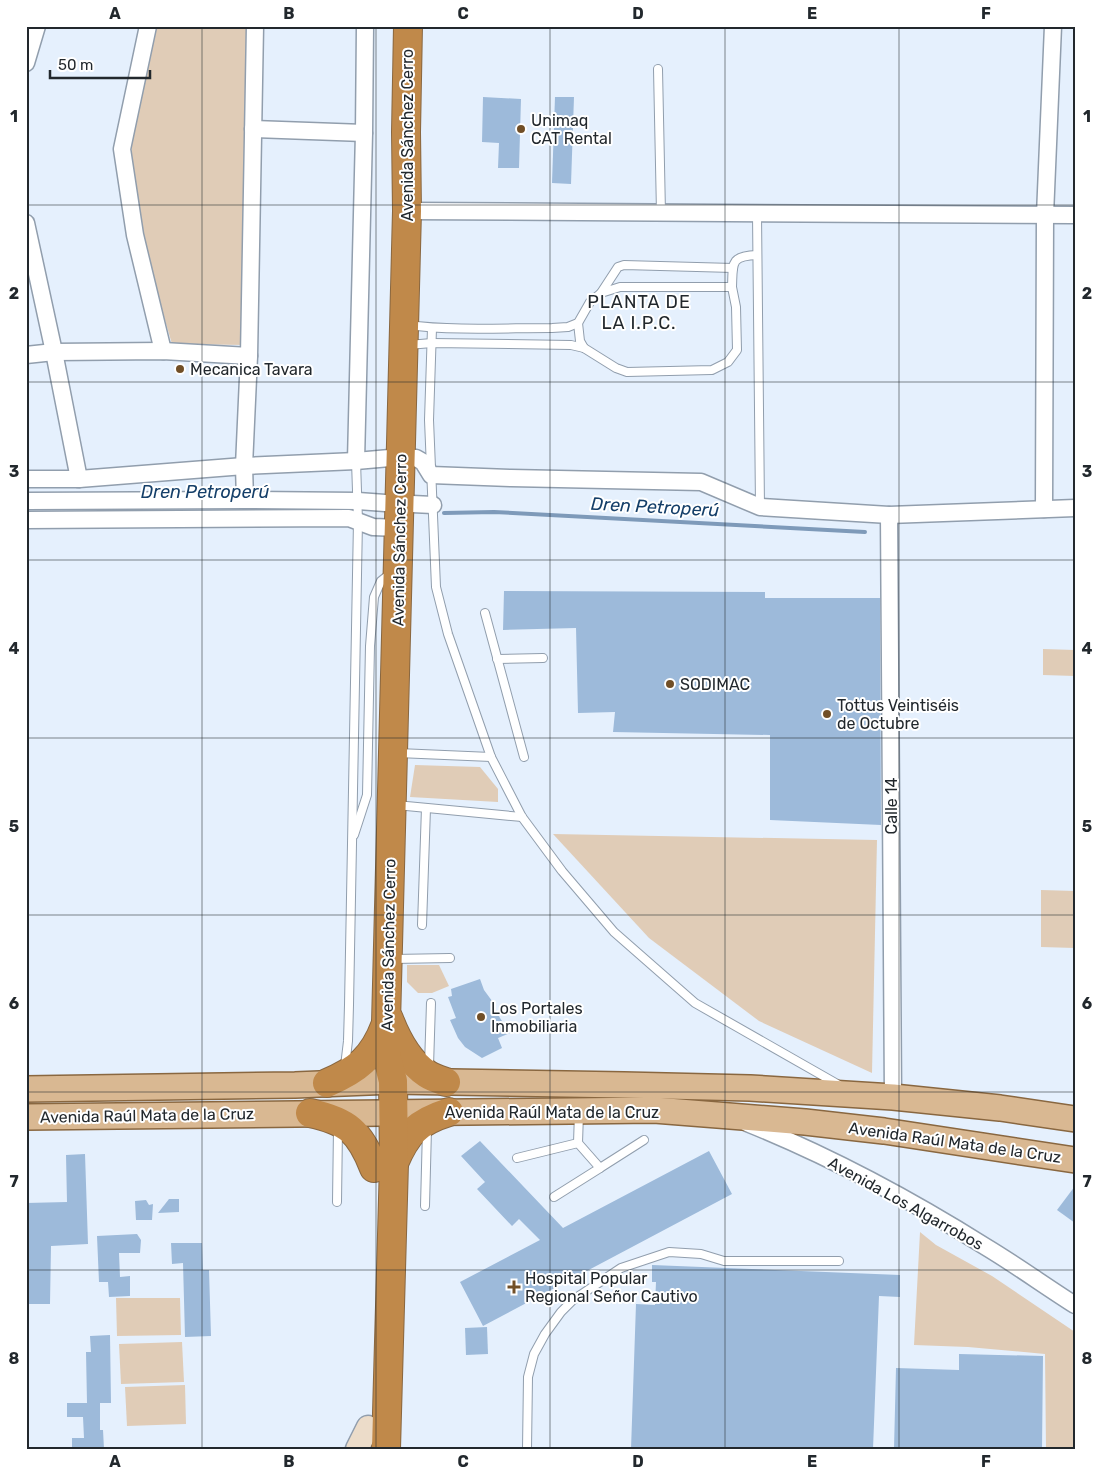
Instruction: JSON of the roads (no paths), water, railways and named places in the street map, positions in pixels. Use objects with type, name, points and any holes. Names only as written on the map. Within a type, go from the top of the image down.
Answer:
[{"type":"highway","name":"Avenida Sánchez Cerro","points":[[377,1441],[384,1165],[384,1082],[407,211],[408,26]]},
{"type":"highway","points":[[336,1079],[357,1068],[375,1048],[386,1017]]},
{"type":"highway","points":[[386,1017],[404,1050],[437,1078]]},
{"type":"highway","points":[[310,1114],[338,1121],[355,1133],[384,1165],[402,1146],[408,1136],[438,1116]]},
{"type":"main road","name":"Avenida Raúl Mata de la Cruz","points":[[26,1089],[295,1085],[336,1079],[384,1082],[437,1078],[750,1088],[893,1097],[1074,1117]]},
{"type":"main road","points":[[568,1111],[534,1107],[526,1102],[526,1097],[532,1093],[558,1086],[583,1084]]},
{"type":"main road","name":"Avenida Raúl Mata de la Cruz","points":[[26,1117],[384,1112],[438,1116],[654,1110],[805,1122],[865,1129],[1075,1160]]},
{"type":"street","points":[[26,63],[36,26]]},
{"type":"street","points":[[148,26],[122,149],[135,235],[163,351]]},
{"type":"street","points":[[245,500],[244,466],[249,356],[255,26]]},
{"type":"street","points":[[356,461],[365,26]]},
{"type":"street","points":[[1044,509],[1045,215],[1053,26]]},
{"type":"street","points":[[253,129],[364,133]]},
{"type":"street","points":[[407,211],[1075,215]]},
{"type":"street","points":[[26,223],[79,479]]},
{"type":"street","points":[[26,355],[54,352],[163,351],[249,356]]},
{"type":"street","points":[[26,479],[79,479],[244,466],[401,457],[416,458],[423,462],[431,474],[511,478],[701,482],[760,507],[888,515],[1075,508]]},
{"type":"street","points":[[26,500],[245,500],[385,503]]},
{"type":"street","points":[[412,504],[433,505]]},
{"type":"street","name":"Calle 14","points":[[888,515],[893,1097]]},
{"type":"street","points":[[26,520],[349,518],[372,527],[399,528]]},
{"type":"street","name":"Avenida Los Algarrobos","points":[[729,1116],[772,1133],[877,1184],[987,1247],[1075,1305]]},
{"type":"lane","points":[[658,69],[661,213]]},
{"type":"lane","points":[[757,214],[760,507]]},
{"type":"lane","points":[[404,335],[432,343],[570,345],[584,348],[616,368],[627,372],[712,370],[728,362],[736,350],[736,307],[732,287],[733,268],[738,258],[743,255],[757,255]]},
{"type":"lane","points":[[584,348],[580,341],[578,323],[590,302],[601,293],[618,267],[624,265],[733,268]]},
{"type":"lane","points":[[601,293],[620,287],[732,287]]},
{"type":"lane","points":[[404,335],[432,328],[552,328],[578,323]]},
{"type":"lane","points":[[432,328],[429,420],[436,587],[441,610],[460,670],[491,757],[522,816],[562,871],[614,932],[695,1003],[856,1095]]},
{"type":"lane","points":[[336,1079],[348,1041],[358,521],[356,461]]},
{"type":"lane","points":[[352,843],[367,795],[370,646],[374,597],[381,581],[388,574],[398,570]]},
{"type":"lane","points":[[485,613],[524,756]]},
{"type":"lane","points":[[497,658],[543,658]]},
{"type":"lane","points":[[393,753],[491,757]]},
{"type":"lane","points":[[392,805],[522,816]]},
{"type":"lane","points":[[422,925],[426,808]]},
{"type":"lane","points":[[388,960],[450,958]]},
{"type":"lane","points":[[431,1003],[437,1078]]},
{"type":"lane","points":[[568,1111],[578,1143],[600,1168]]},
{"type":"lane","points":[[425,1206],[438,1116]]},
{"type":"lane","points":[[337,1202],[338,1121]]},
{"type":"lane","points":[[554,1197],[644,1140]]},
{"type":"lane","points":[[516,1158],[578,1143]]},
{"type":"lane","points":[[527,1449],[528,1377],[534,1354],[545,1334],[561,1312],[573,1300],[621,1268],[669,1252],[701,1254],[724,1261],[839,1261]]},
{"type":"waterway","name":"Dren Petroperú","points":[[444,513],[494,512],[865,532]]},
{"type":"place","name":"Unimaq CAT Rental","points":[[521,129]]},
{"type":"place","name":"Mecanica Tavara","points":[[180,369]]},
{"type":"place","name":"SODIMAC","points":[[670,684]]},
{"type":"place","name":"Tottus Veintiséis de Octubre","points":[[827,714]]},
{"type":"place","name":"Los Portales Inmobiliaria","points":[[481,1017]]},
{"type":"place","name":"Hospital Popular Regional Señor Cautivo","points":[[514,1287]]},
{"type":"district","name":"PLANTA DE LA I.P.C.","points":[[639,312]]}]
